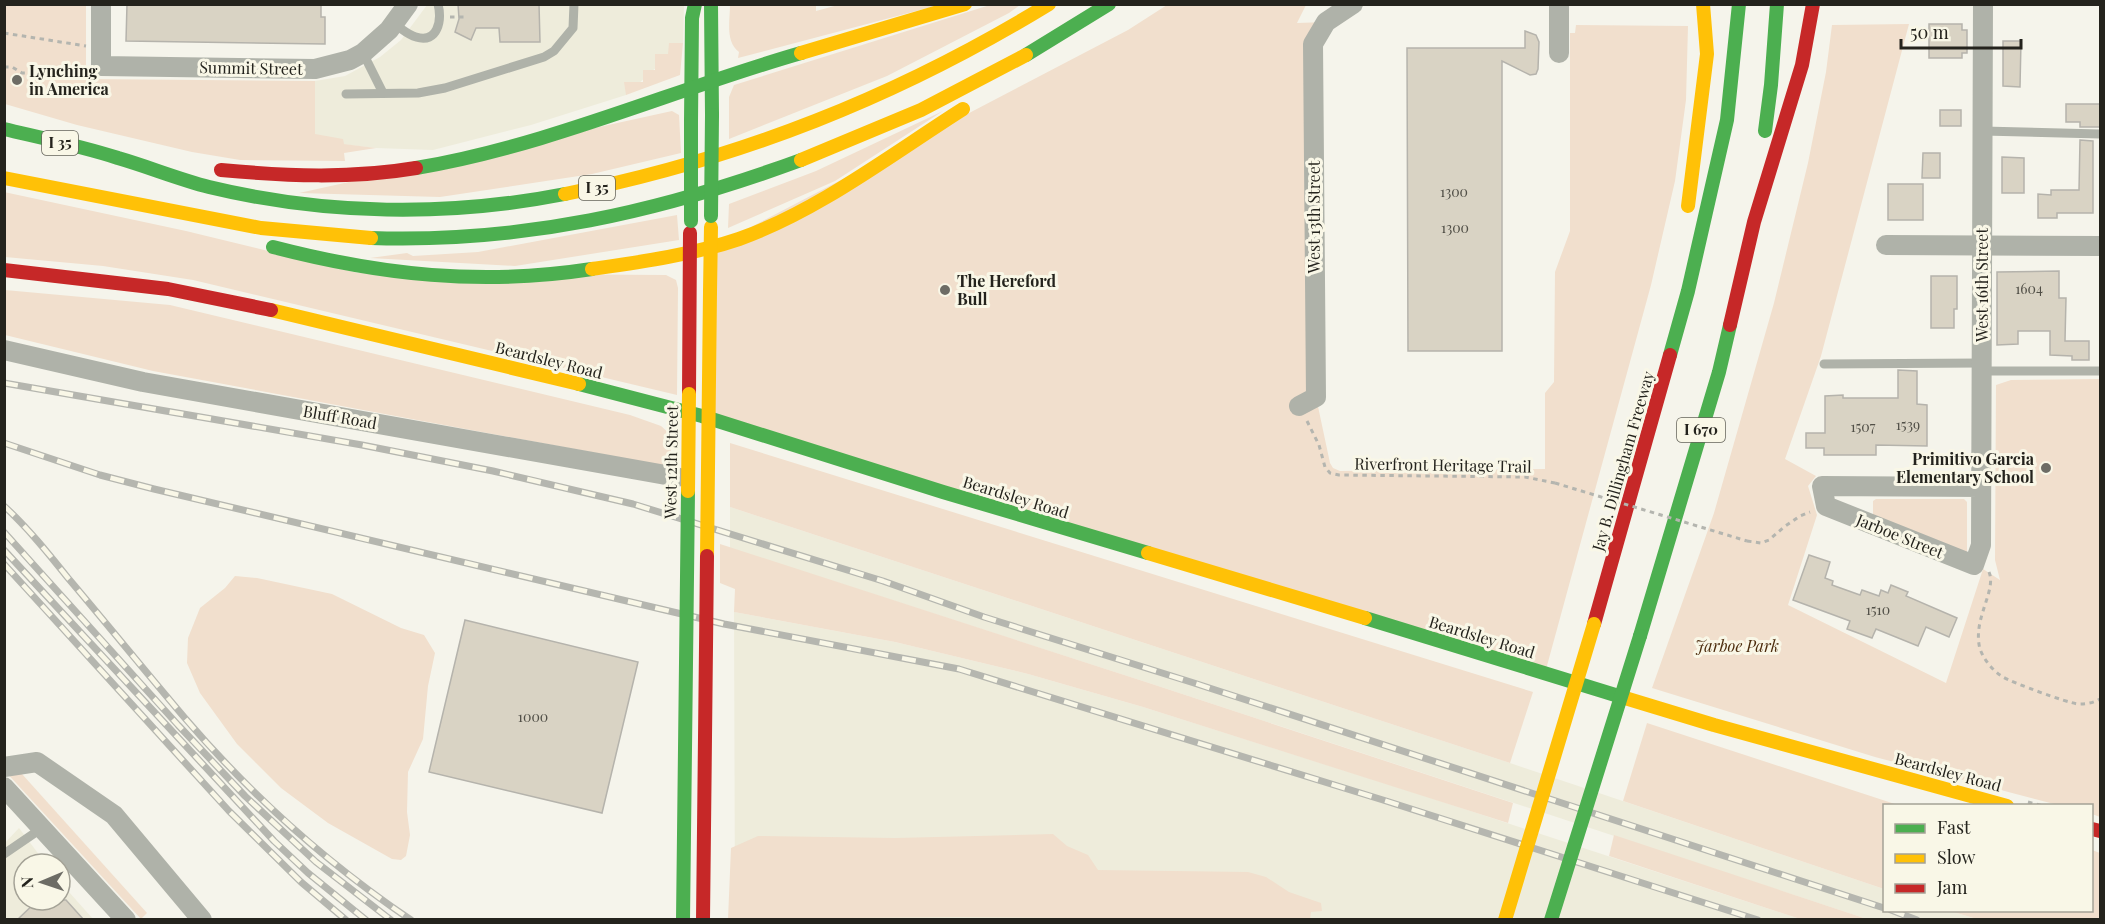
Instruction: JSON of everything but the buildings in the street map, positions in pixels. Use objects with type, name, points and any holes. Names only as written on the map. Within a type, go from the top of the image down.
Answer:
[{"type":"main road","name":"West 12th Street","points":[[683,920],[691,87],[692,18],[695,4]]},
{"type":"main road","points":[[703,920],[713,80],[711,4]]},
{"type":"main road","points":[[115,157],[302,177],[398,171],[495,152],[713,80],[965,4]]},
{"type":"main road","name":"I 35","points":[[4,129],[115,157],[194,183],[253,196],[312,205],[377,209],[442,209],[537,199],[609,186],[677,168],[832,116],[937,69],[1049,4]]},
{"type":"main road","name":"I 35","points":[[4,178],[230,221],[322,235],[434,239],[535,231],[651,207],[809,158],[975,83],[1109,4]]},
{"type":"main road","points":[[1011,78],[1119,4]]},
{"type":"main road","points":[[1686,223],[1707,54],[1703,4]]},
{"type":"main road","name":"Jay B. Dillingham Freeway","points":[[1504,920],[1594,624],[1688,291],[1727,120],[1739,4]]},
{"type":"main road","name":"I 670","points":[[1551,920],[1640,636],[1719,372],[1754,222],[1771,85],[1777,4]]},
{"type":"main road","points":[[1754,222],[1802,64],[1813,4]]},
{"type":"main road","points":[[261,244],[383,270],[467,278],[536,276],[598,270],[711,248],[751,234],[806,208],[971,104]]},
{"type":"main road","points":[[60,189],[230,236]]},
{"type":"main road","points":[[1686,245],[1688,291]]},
{"type":"main road","name":"Beardsley Road","points":[[4,270],[168,289],[267,309],[576,383],[697,415],[943,492],[1318,603],[1714,725],[2000,804]]},
{"type":"main road","points":[[1561,920],[1576,840]]},
{"type":"street","points":[[101,4],[101,46]]},
{"type":"street","name":"Summit Street","points":[[101,46],[101,66],[315,69],[350,60],[363,53],[392,27],[408,4]]},
{"type":"street","name":"West 13th Street","points":[[1299,406],[1316,397],[1313,44],[1326,22],[1353,4]]},
{"type":"street","points":[[1559,4],[1559,53]]},
{"type":"street","name":"West 16th Street","points":[[1974,565],[1981,545],[1983,4]]},
{"type":"street","points":[[1886,245],[2100,246]]},
{"type":"street","name":"Bluff Road","points":[[4,350],[143,382],[677,477]]},
{"type":"street","points":[[1826,506],[1822,486],[1981,487]]},
{"type":"street","name":"Jarboe Street","points":[[1826,506],[1974,565]]},
{"type":"street","points":[[4,767],[37,762],[114,815],[202,920]]},
{"type":"street","points":[[4,787],[126,920]]},
{"type":"lane","points":[[392,27],[414,37],[432,36],[437,32],[439,24],[438,4]]},
{"type":"lane","points":[[346,94],[418,93],[445,88],[544,57],[554,51],[573,28],[574,4]]},
{"type":"lane","points":[[363,53],[382,93]]},
{"type":"lane","points":[[1983,131],[2100,134]]},
{"type":"lane","points":[[1824,364],[2100,371]]},
{"type":"lane","points":[[4,854],[42,828]]},
{"type":"path","points":[[4,33],[79,46],[101,46]]},
{"type":"path","points":[[4,67],[12,67],[22,73],[78,73]]},
{"type":"path","name":"Riverfront Heritage Trail","points":[[1299,406],[1319,445],[1325,467],[1330,473],[1339,475],[1525,477],[1555,483],[1747,541],[1761,543],[1769,540],[1784,526],[1800,516],[1826,506]]},
{"type":"path","points":[[1974,565],[1989,572],[1992,579],[1977,632],[1981,651],[1989,666],[2004,678],[2075,704],[2089,704],[2100,699]]},
{"type":"shaded area","points":[[427,5],[684,5],[683,43],[626,95],[531,125],[433,150],[376,148],[315,141],[315,81],[345,76],[380,57],[401,40]]},
{"type":"shaded area","points":[[730,507],[1510,763],[1883,889],[1883,912],[1953,912],[1977,919],[1867,919],[730,548]]},
{"type":"shaded area","points":[[734,612],[895,642],[1028,674],[1143,707],[1428,797],[1800,919],[735,919]]},
{"type":"shaded area","points":[[19,828],[37,852],[12,852],[12,912],[72,912],[72,895],[93,919],[5,920],[5,843]]},
{"type":"green space","points":[[4,5],[86,5],[86,79],[315,81],[315,134],[343,139],[344,144],[376,148],[344,153],[345,161],[240,160],[192,152],[77,125],[5,104]]},
{"type":"green space","points":[[730,5],[816,5],[816,11],[838,5],[939,5],[738,58],[739,52],[730,37]]},
{"type":"green space","points":[[990,5],[1020,5],[1009,13],[887,76],[729,139],[729,97],[734,85]]},
{"type":"green space","points":[[1167,5],[1306,5],[1297,23],[1326,22],[1313,44],[1316,397],[1330,463],[1333,468],[1340,471],[1545,469],[1545,393],[1554,382],[1555,272],[1570,231],[1570,33],[1575,33],[1576,25],[1688,26],[1686,100],[1675,181],[1651,285],[1545,673],[708,425],[711,248],[1128,30]]},
{"type":"green space","name":"Jarboe Park","points":[[1909,24],[1821,356],[1785,459],[1816,476],[1808,486],[1817,515],[1788,605],[1946,683],[1983,569],[2000,580],[1995,560],[1996,385],[2011,380],[2100,379],[2100,817],[2093,814],[2093,804],[2054,804],[1875,757],[1652,688],[1714,513],[1774,303],[1808,163],[1826,72],[1832,25]]},
{"type":"green space","points":[[669,43],[683,43],[680,75],[626,95],[624,82],[643,82],[643,70],[655,70],[655,54],[668,54]]},
{"type":"green space","points":[[672,111],[679,115],[681,153],[592,174],[440,197],[299,193]]},
{"type":"green space","points":[[943,111],[835,181],[728,228],[729,204],[816,171]]},
{"type":"green space","points":[[4,192],[186,231],[358,273],[666,275],[676,280],[678,288],[677,395],[193,280],[103,266],[5,257]]},
{"type":"green space","points":[[677,215],[679,240],[515,266],[370,258],[407,253],[413,256],[478,252]]},
{"type":"green space","points":[[5,290],[170,305],[630,415],[661,426],[671,435],[671,467],[153,371],[5,335]]},
{"type":"green space","points":[[730,443],[1533,692],[1510,763],[730,507]]},
{"type":"green space","points":[[1876,499],[1964,499],[1967,502],[1967,554],[1873,515],[1873,501]]},
{"type":"green space","points":[[720,544],[1513,803],[1508,823],[1143,707],[1028,674],[895,642],[734,612],[735,589],[720,583]]},
{"type":"green space","points":[[235,576],[257,578],[332,594],[401,628],[424,635],[435,653],[428,686],[423,739],[408,772],[407,812],[410,835],[406,856],[401,860],[392,859],[328,823],[281,788],[237,744],[200,693],[187,663],[188,638],[200,608],[225,588]]},
{"type":"green space","points":[[1647,723],[1895,804],[1883,804],[1883,889],[1623,801]]},
{"type":"green space","points":[[4,754],[147,913],[141,919],[5,771]]},
{"type":"green space","points":[[1053,834],[1067,846],[1088,855],[1098,870],[1248,872],[1266,877],[1289,892],[1321,903],[1322,911],[1311,912],[1310,920],[957,917],[728,919],[731,848],[758,836],[895,838]]},
{"type":"green space","points":[[1614,835],[1867,919],[1800,919],[1609,856]]},
{"type":"green space","points":[[2093,850],[2100,853],[2100,919],[1977,919],[1953,912],[2093,912]]},
{"type":"railway","points":[[4,383],[362,445],[493,471],[633,504],[883,581],[984,617],[1194,683],[1883,908]]},
{"type":"railway","points":[[4,443],[100,475],[154,489],[724,624],[959,669],[1383,800],[1758,920]]},
{"type":"railway","points":[[4,506],[38,541],[209,746],[263,800],[320,851],[411,920]]},
{"type":"railway","points":[[4,532],[245,796],[316,862],[391,920]]},
{"type":"railway","points":[[4,550],[274,841],[308,873],[366,920]]},
{"type":"railway","points":[[4,564],[229,811],[301,882],[346,920]]},
{"type":"railway","points":[[1896,912],[1917,920]]},
{"type":"traffic: fast","points":[[691,121],[692,18],[695,4]]},
{"type":"traffic: fast","points":[[711,4],[712,115]]},
{"type":"traffic: fast","points":[[1026,55],[1109,4]]},
{"type":"traffic: fast","points":[[1670,355],[1688,291],[1727,120],[1739,4]]},
{"type":"traffic: fast","points":[[1765,131],[1777,4]]},
{"type":"traffic: fast","points":[[416,168],[514,146],[562,132],[801,53]]},
{"type":"traffic: fast","points":[[711,216],[712,115]]},
{"type":"traffic: fast","points":[[691,121],[691,221]]},
{"type":"traffic: fast","points":[[4,129],[90,150],[209,187],[297,203],[342,208],[432,209],[476,207],[565,194]]},
{"type":"traffic: fast","points":[[371,238],[482,235],[590,220],[695,195],[801,160]]},
{"type":"traffic: fast","points":[[273,247],[353,265],[431,275],[511,277],[592,269]]},
{"type":"traffic: fast","points":[[1640,636],[1719,372],[1730,325]]},
{"type":"traffic: fast","points":[[579,384],[702,416],[943,492],[1148,553]]},
{"type":"traffic: fast","points":[[683,920],[688,491]]},
{"type":"traffic: fast","points":[[1365,618],[1625,698]]},
{"type":"traffic: fast","points":[[1551,920],[1640,636]]},
{"type":"traffic: slow","points":[[801,53],[965,4]]},
{"type":"traffic: slow","points":[[565,194],[693,163],[816,121],[934,68],[1049,4]]},
{"type":"traffic: slow","points":[[1688,206],[1707,54],[1703,4]]},
{"type":"traffic: slow","points":[[801,160],[921,110],[1026,55]]},
{"type":"traffic: slow","points":[[592,269],[685,254],[739,239],[768,227],[826,197],[963,109]]},
{"type":"traffic: slow","points":[[4,178],[261,228],[371,238]]},
{"type":"traffic: slow","points":[[710,292],[711,227]]},
{"type":"traffic: slow","points":[[707,556],[710,292]]},
{"type":"traffic: slow","points":[[271,310],[579,384]]},
{"type":"traffic: slow","points":[[688,491],[689,394]]},
{"type":"traffic: slow","points":[[1148,553],[1365,618]]},
{"type":"traffic: slow","points":[[1505,920],[1594,624]]},
{"type":"traffic: slow","points":[[1625,698],[2000,804]]},
{"type":"traffic: jam","points":[[1730,325],[1754,222],[1802,65],[1813,4]]},
{"type":"traffic: jam","points":[[221,170],[270,174],[343,175],[416,168]]},
{"type":"traffic: jam","points":[[689,394],[690,233]]},
{"type":"traffic: jam","points":[[4,270],[168,289],[271,310]]},
{"type":"traffic: jam","points":[[1594,624],[1670,355]]},
{"type":"traffic: jam","points":[[703,920],[707,556]]},
{"type":"traffic: jam","points":[[2093,829],[2100,831]]},
{"type":"place","name":"Lynching in America","points":[[17,80]]},
{"type":"place","name":"The Hereford Bull","points":[[945,290]]},
{"type":"place","name":"Primitivo Garcia Elementary School","points":[[2046,468]]}]
